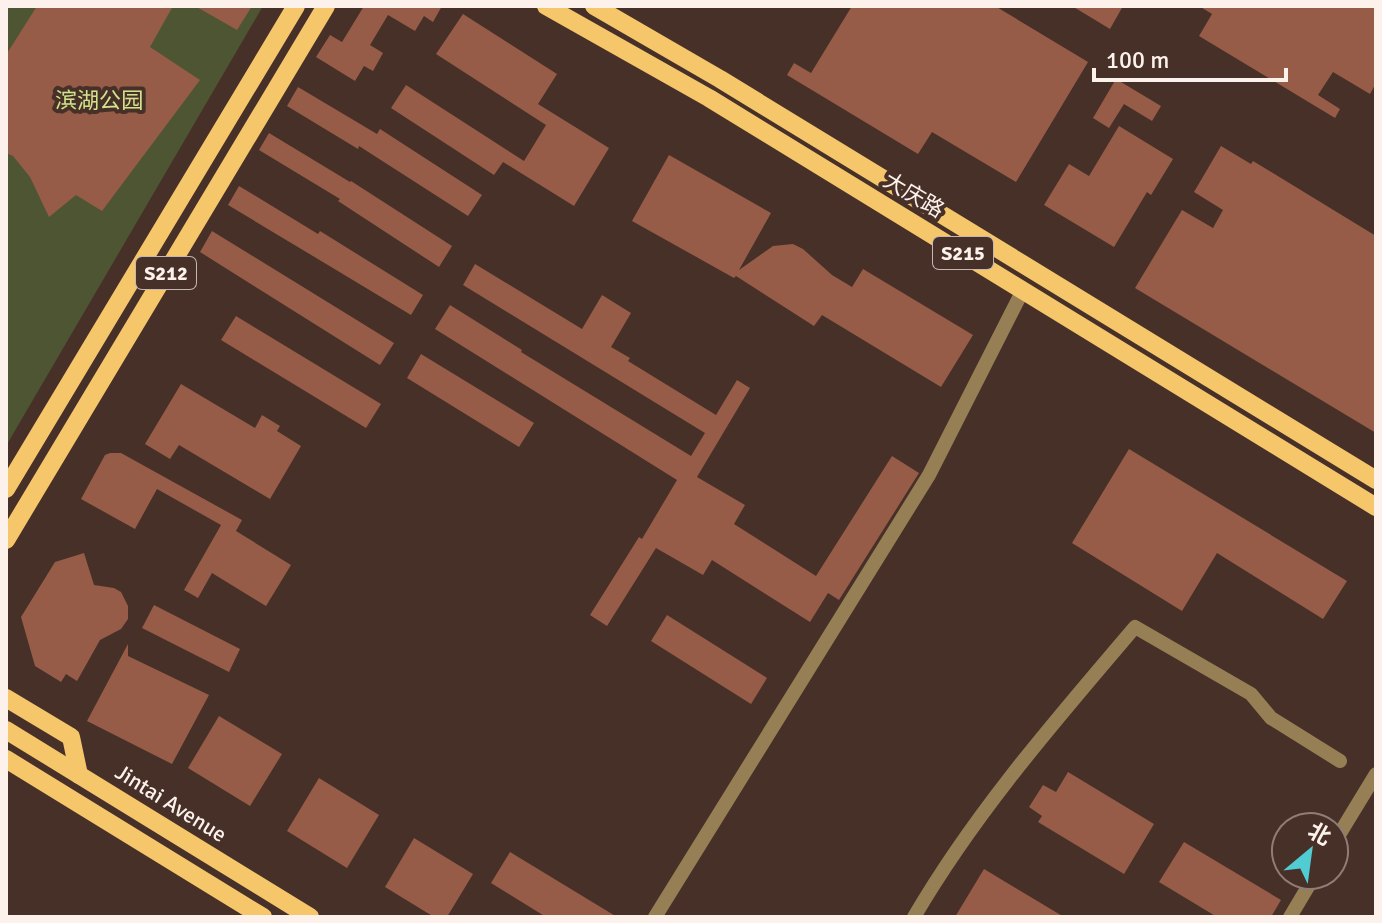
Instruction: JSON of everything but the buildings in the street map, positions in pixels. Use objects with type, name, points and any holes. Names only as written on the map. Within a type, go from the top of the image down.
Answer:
[{"type":"main road","name":"S212","points":[[6,489],[296,6]]},
{"type":"main road","name":"S212","points":[[6,540],[326,6]]},
{"type":"main road","name":"大庆路","points":[[546,6],[709,98],[1376,507]]},
{"type":"main road","name":"大庆路","points":[[594,6],[741,92],[1376,480]]},
{"type":"main road","points":[[6,698],[71,737],[79,775]]},
{"type":"main road","name":"Jintai Avenue","points":[[6,730],[310,917]]},
{"type":"main road","points":[[6,759],[263,917]]},
{"type":"street","points":[[655,917],[929,475],[1023,290]]},
{"type":"street","points":[[914,917],[942,868],[1000,787],[1135,627],[1251,694],[1271,718],[1340,761]]},
{"type":"street","points":[[1350,817],[1376,774]]},
{"type":"street","points":[[1290,917],[1305,891]]},
{"type":"green space","name":"滨湖公园","points":[[6,6],[263,6],[6,446]]}]
